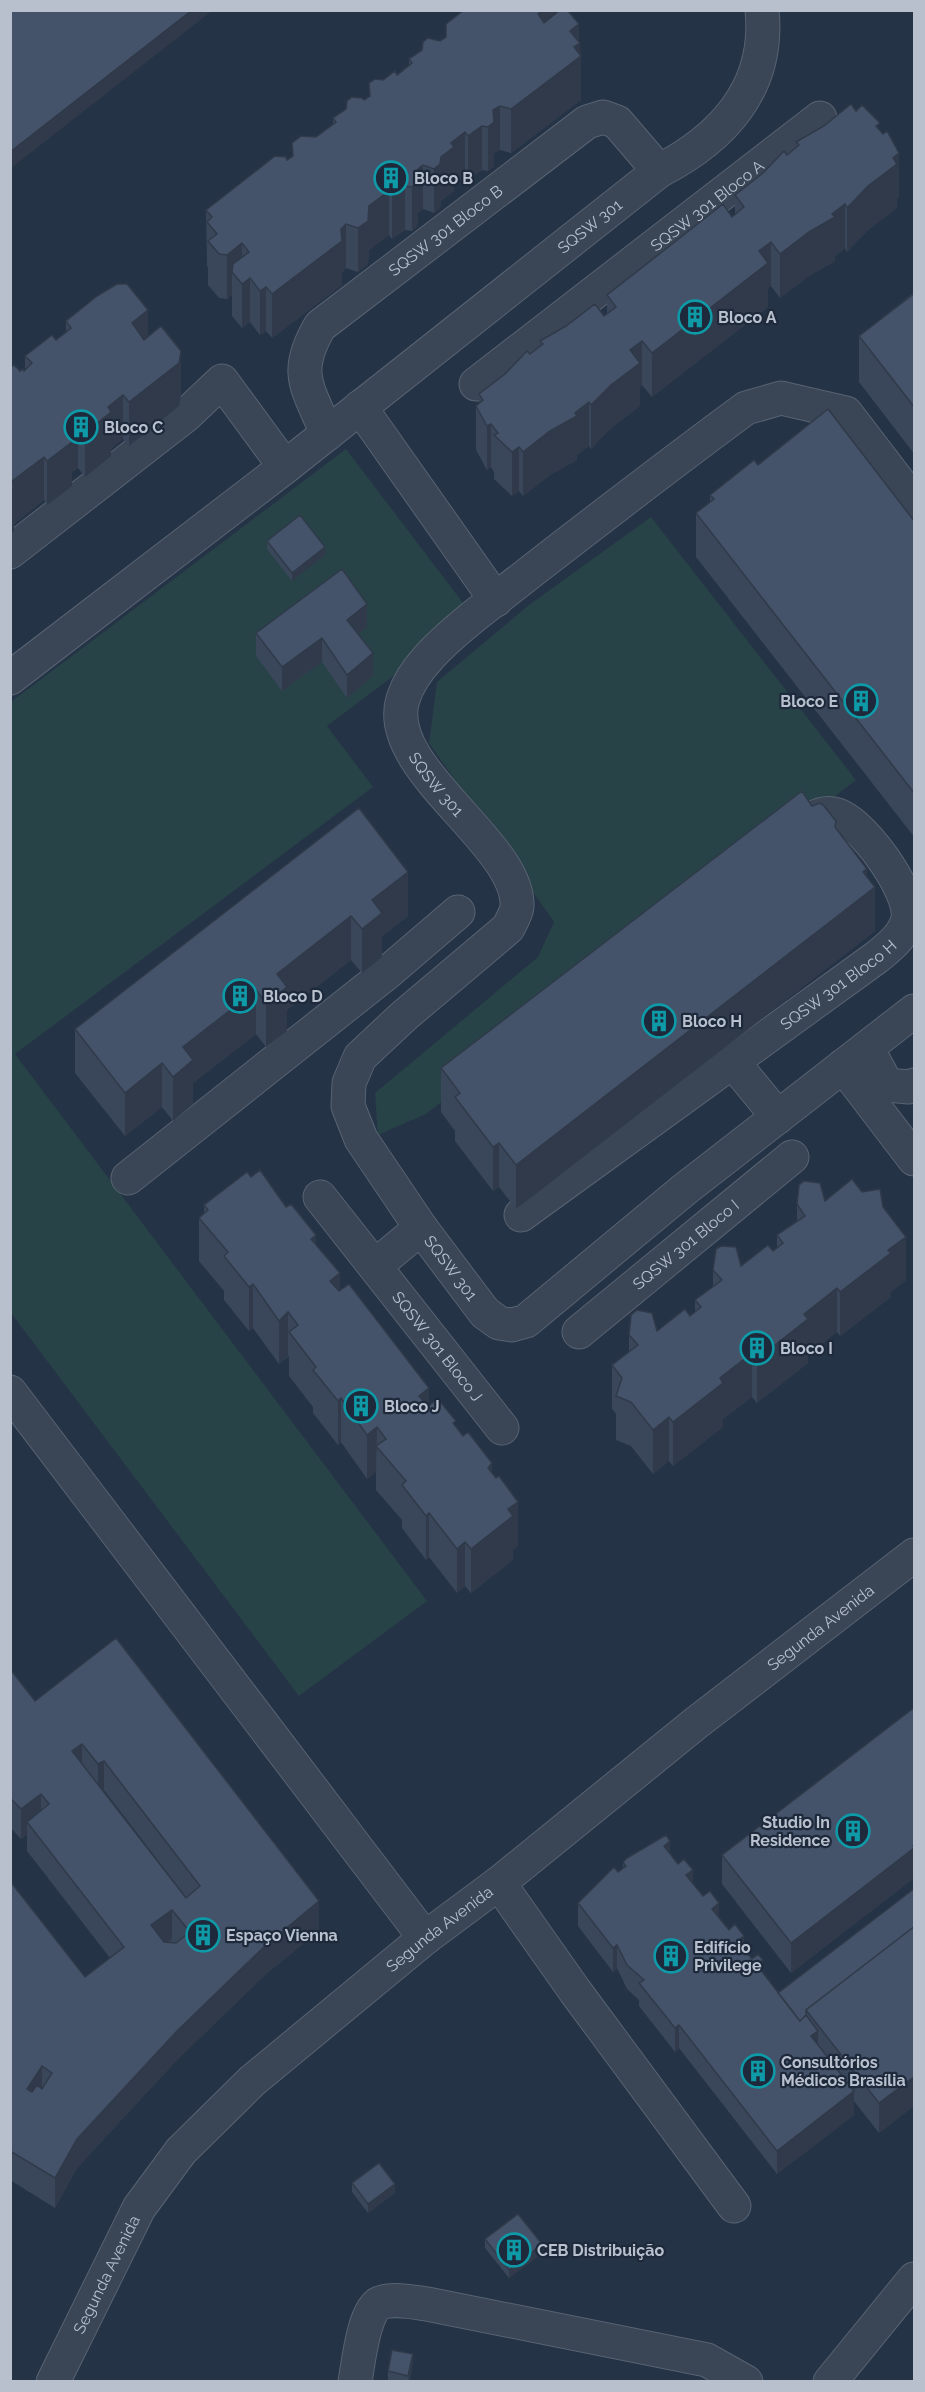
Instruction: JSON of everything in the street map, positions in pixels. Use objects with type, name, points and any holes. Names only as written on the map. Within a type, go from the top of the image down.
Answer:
[{"type":"street","name":"SQSW 301","points":[[10,678],[285,467],[659,171],[703,145],[732,119],[752,86],[760,54],[762,10]]},
{"type":"street","name":"SQSW 301 Bloco B","points":[[327,434],[303,375],[308,348],[320,326],[587,122],[603,117],[617,122],[659,171]]},
{"type":"street","name":"SQSW 301 Bloco A","points":[[476,384],[593,291],[820,118]]},
{"type":"street","points":[[556,253],[593,291]]},
{"type":"street","points":[[10,552],[185,416],[222,381],[285,467]]},
{"type":"street","name":"SQSW 301","points":[[915,502],[846,413],[781,398],[746,408],[496,600],[431,655],[412,677],[402,702],[402,725],[410,752],[504,868],[515,891],[517,908],[508,928],[405,1015],[360,1057],[349,1083],[348,1106],[361,1139],[421,1228],[484,1313],[499,1323],[512,1325],[526,1321],[684,1190],[915,1011]]},
{"type":"street","points":[[360,407],[496,600]]},
{"type":"street","name":"SQSW 301 Bloco H","points":[[520,1215],[877,957],[897,940],[908,919],[907,901],[900,882],[882,857],[848,820],[841,816],[824,814],[814,817],[769,855]]},
{"type":"street","points":[[128,1178],[388,972],[458,912]]},
{"type":"street","points":[[388,972],[405,1015]]},
{"type":"street","points":[[855,1057],[887,1085],[909,1088],[915,1085]]},
{"type":"street","points":[[855,1057],[915,1158]]},
{"type":"street","points":[[732,1061],[778,1116]]},
{"type":"street","name":"SQSW 301 Bloco I","points":[[579,1332],[792,1157]]},
{"type":"street","points":[[684,1190],[712,1224]]},
{"type":"street","name":"SQSW 301 Bloco J","points":[[320,1197],[502,1428]]},
{"type":"street","points":[[375,1266],[421,1228]]},
{"type":"street","points":[[10,1392],[425,1938]]},
{"type":"street","name":"Segunda Avenida","points":[[53,2382],[139,2208],[181,2151],[252,2080],[425,1938],[499,1883],[696,1723],[915,1555]]},
{"type":"street","points":[[499,1883],[575,1991],[734,2206]]},
{"type":"street","points":[[830,2382],[915,2279]]},
{"type":"street","points":[[355,2382],[369,2314],[377,2304],[393,2301],[427,2304],[707,2360],[746,2382]]},
{"type":"green space","points":[[346,449],[473,616],[327,726],[373,787],[15,1054],[427,1601],[299,1696],[11,1313],[11,702]]},
{"type":"green space","points":[[651,517],[856,780],[426,1114],[378,1135],[375,1093],[538,957],[554,922],[429,743],[437,682],[529,605]]},
{"type":"building","points":[[10,10],[192,10],[10,152]]},
{"type":"building","name":"Bloco B","points":[[464,10],[543,10],[538,14],[544,23],[560,10],[568,11],[579,24],[570,31],[580,43],[574,47],[581,56],[511,109],[500,106],[493,110],[494,122],[488,127],[482,126],[468,136],[465,132],[451,143],[454,147],[441,157],[440,164],[434,169],[423,165],[418,169],[417,182],[412,187],[405,186],[392,195],[389,191],[369,206],[368,221],[358,228],[346,224],[341,229],[342,241],[272,294],[266,287],[260,291],[250,278],[242,284],[232,272],[233,264],[249,252],[242,243],[227,255],[219,254],[208,241],[217,234],[207,222],[212,217],[206,210],[275,156],[286,157],[287,160],[293,156],[292,143],[301,136],[316,137],[336,122],[333,118],[346,109],[347,101],[352,97],[364,100],[370,96],[369,83],[375,79],[383,80],[395,71],[397,75],[412,63],[409,59],[422,50],[423,42],[428,38],[440,41],[446,37],[446,24]]},
{"type":"building","points":[[851,104],[856,111],[862,105],[880,123],[876,126],[883,134],[887,131],[899,153],[893,158],[897,164],[868,186],[847,208],[845,204],[832,214],[835,217],[809,232],[780,254],[771,242],[759,251],[768,263],[652,353],[642,341],[630,350],[640,363],[611,385],[591,405],[589,402],[575,413],[577,416],[550,431],[523,452],[519,447],[512,452],[494,435],[498,433],[491,424],[487,426],[476,406],[483,400],[479,394],[505,374],[527,351],[530,354],[543,344],[540,341],[566,326],[595,304],[604,316],[616,307],[607,295],[723,204],[732,217],[744,207],[735,195],[763,173],[784,151],[787,155],[799,145],[796,142],[824,126]]},
{"type":"building","points":[[117,284],[127,284],[148,310],[132,323],[144,340],[161,326],[181,351],[179,363],[129,402],[123,395],[108,407],[111,412],[85,433],[78,424],[67,432],[72,442],[47,461],[44,457],[11,482],[14,487],[10,490],[10,368],[14,365],[20,371],[23,369],[24,371],[32,363],[25,356],[52,335],[56,340],[71,328],[66,321],[97,296]]},
{"type":"building","points":[[915,293],[915,408],[859,336]]},
{"type":"building","name":"Bloco E","points":[[828,409],[915,522],[915,794],[696,513],[714,499],[710,495],[754,460],[758,465]]},
{"type":"building","points":[[300,515],[325,547],[292,573],[267,541]]},
{"type":"building","points":[[342,569],[367,604],[347,620],[373,653],[347,675],[322,638],[282,667],[256,633]]},
{"type":"building","name":"Bloco H","points":[[802,791],[812,806],[820,803],[836,821],[835,827],[867,869],[863,872],[875,887],[516,1165],[499,1143],[493,1147],[455,1097],[460,1093],[441,1068]]},
{"type":"building","points":[[359,808],[408,872],[372,900],[382,913],[362,929],[351,916],[277,974],[287,987],[266,1003],[256,990],[183,1047],[193,1060],[173,1077],[162,1063],[125,1093],[75,1029]]},
{"type":"building","points":[[260,1170],[286,1207],[291,1204],[316,1235],[311,1239],[340,1273],[330,1281],[339,1291],[349,1284],[429,1388],[419,1396],[428,1406],[438,1399],[456,1421],[453,1423],[463,1436],[468,1432],[492,1463],[488,1468],[496,1478],[499,1476],[518,1502],[508,1509],[513,1516],[471,1549],[465,1542],[457,1549],[429,1513],[426,1516],[402,1485],[406,1481],[376,1446],[386,1439],[377,1427],[367,1435],[341,1398],[338,1401],[313,1370],[316,1367],[289,1332],[298,1325],[288,1312],[279,1321],[253,1284],[249,1287],[224,1256],[228,1252],[199,1218],[208,1210],[204,1205],[247,1172],[251,1177]]},
{"type":"building","points":[[852,1179],[862,1192],[880,1189],[883,1207],[906,1237],[888,1250],[891,1253],[840,1292],[837,1288],[804,1314],[808,1319],[757,1359],[752,1353],[720,1378],[723,1383],[673,1422],[669,1417],[653,1430],[631,1402],[616,1396],[622,1378],[612,1365],[638,1345],[629,1335],[631,1315],[637,1310],[652,1313],[657,1331],[685,1309],[690,1316],[701,1307],[695,1300],[722,1280],[713,1270],[716,1249],[721,1246],[736,1247],[741,1266],[768,1245],[773,1251],[783,1243],[777,1235],[805,1216],[797,1204],[799,1185],[804,1181],[820,1183],[825,1201]]},
{"type":"building","name":"Espaço Vienna","points":[[116,1638],[319,1901],[266,1945],[177,2031],[77,2139],[55,2178],[10,2151],[10,1881],[85,1977],[124,1947],[27,1822],[49,1804],[41,1794],[21,1809],[10,1798],[10,1669],[35,1701]],"holes":[[[82,1744],[98,1764],[104,1761],[200,1886],[186,1898],[72,1751]],[[172,1910],[190,1932],[176,1943],[164,1942],[151,1925]],[[42,2066],[52,2073],[42,2089],[37,2085],[32,2092],[27,2089]]]},
{"type":"building","name":"Studio In Residence","points":[[915,1707],[914,1848],[791,1943],[722,1855]]},
{"type":"building","points":[[666,1835],[670,1841],[664,1846],[678,1864],[684,1859],[693,1870],[686,1875],[703,1896],[710,1891],[719,1903],[712,1909],[729,1930],[735,1924],[744,1936],[737,1941],[752,1959],[758,1954],[763,1960],[757,1965],[800,2021],[806,2015],[818,2031],[811,2036],[854,2091],[777,2151],[679,2025],[675,2028],[639,1983],[644,1980],[627,1965],[617,1945],[613,1948],[578,1903],[614,1867],[618,1872],[626,1866],[623,1862],[627,1858]]},
{"type":"building","points":[[915,1888],[915,1926],[806,2010],[806,2015],[800,2021],[778,1993]]},
{"type":"building","points":[[915,1926],[915,2076],[879,2103],[806,2010]]},
{"type":"building","points":[[379,2163],[395,2184],[368,2204],[352,2183]]},
{"type":"building","name":"CEB Distribuição","points":[[518,2214],[542,2244],[509,2270],[485,2239]]},
{"type":"building","points":[[392,2350],[413,2354],[408,2376],[388,2371]]},
{"type":"place","name":"Bloco B","points":[[391,178]]},
{"type":"place","name":"Bloco A","points":[[695,317]]},
{"type":"place","name":"Bloco C","points":[[81,427]]},
{"type":"place","name":"Bloco E","points":[[861,701]]},
{"type":"place","name":"Bloco D","points":[[240,996]]},
{"type":"place","name":"Bloco H","points":[[659,1021]]},
{"type":"place","name":"Bloco I","points":[[757,1348]]},
{"type":"place","name":"Bloco J","points":[[361,1406]]},
{"type":"place","name":"Studio In Residence","points":[[853,1831]]},
{"type":"place","name":"Espaço Vienna","points":[[203,1935]]},
{"type":"place","name":"Edifício Privilege","points":[[671,1956]]},
{"type":"place","name":"Consultórios Médicos Brasília","points":[[758,2071]]},
{"type":"place","name":"CEB Distribuição","points":[[514,2250]]}]
